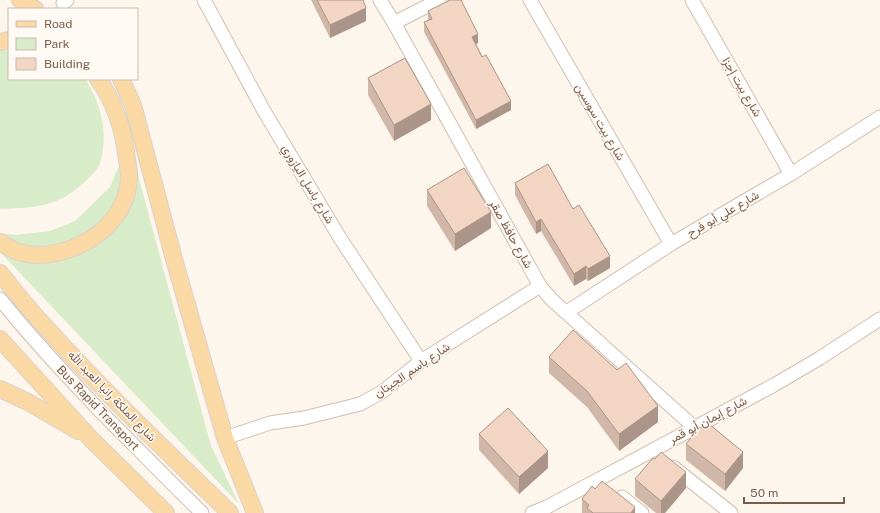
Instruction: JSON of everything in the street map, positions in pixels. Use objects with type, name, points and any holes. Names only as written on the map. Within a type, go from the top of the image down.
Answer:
[{"type":"main road","points":[[20,0],[33,8]]},
{"type":"main road","points":[[0,242],[20,253],[42,255],[63,252],[84,244],[100,234],[117,216],[126,196],[129,174],[125,143],[111,98],[99,80]]},
{"type":"main road","points":[[122,80],[133,105],[174,258],[225,438],[255,513]]},
{"type":"main road","name":"شارع الملكة رانيا العبد الله","points":[[0,273],[41,322],[100,385],[150,436],[230,513]]},
{"type":"main road","points":[[0,339],[92,440],[166,513]]},
{"type":"main road","points":[[0,390],[28,402],[92,440]]},
{"type":"street","name":"شارع باسل اليازوري","points":[[204,0],[264,111],[340,238],[421,362]]},
{"type":"street","name":"شارع حافظ صقر","points":[[380,0],[540,286],[552,300],[694,427]]},
{"type":"street","points":[[394,23],[439,0]]},
{"type":"street","name":"شارع بيت سوسين","points":[[530,0],[671,244]]},
{"type":"street","name":"شارع بيت إجزا","points":[[692,0],[791,174]]},
{"type":"street","name":"شارع علي أبو فرح","points":[[567,312],[671,244],[791,174],[880,117]]},
{"type":"street","name":"شارع باسم الجيتان","points":[[225,438],[270,424],[304,418],[360,404],[382,392],[421,362],[540,286]]},
{"type":"street","name":"Bus Rapid Transport","points":[[0,299],[18,322],[69,378],[162,475],[202,513]]},
{"type":"street","name":"Bus Rapid Transport","points":[[0,312],[110,432],[194,513]]},
{"type":"street","name":"شارع إيمان أبو قمر","points":[[532,513],[549,510],[598,478],[820,358],[880,319]]},
{"type":"street","points":[[651,450],[731,513]]},
{"type":"street","points":[[598,478],[642,513]]},
{"type":"green space","points":[[8,49],[8,80],[86,80],[91,88],[99,109],[102,120],[104,142],[103,153],[98,167],[78,188],[67,196],[48,204],[24,208],[0,209],[0,50]]},
{"type":"green space","points":[[134,160],[211,446],[239,504],[0,252],[0,233],[16,235],[50,231],[75,221],[110,187],[118,168]]},
{"type":"building","points":[[317,0],[363,0],[366,8],[330,25]]},
{"type":"building","points":[[450,0],[461,0],[478,34],[472,37],[482,57],[486,55],[511,101],[476,120],[424,22],[432,19],[428,11]]},
{"type":"building","points":[[405,58],[431,104],[394,125],[368,78]]},
{"type":"building","points":[[548,164],[573,209],[579,205],[610,256],[588,269],[586,266],[574,274],[541,219],[536,222],[515,183]]},
{"type":"building","points":[[464,168],[491,212],[455,234],[427,190]]},
{"type":"building","points":[[573,330],[617,370],[626,363],[658,406],[619,434],[587,391],[549,357]]},
{"type":"building","points":[[508,408],[548,451],[519,477],[479,434]]},
{"type":"building","points":[[709,424],[743,452],[725,474],[686,444],[700,427],[704,430]]},
{"type":"building","points":[[661,452],[686,472],[661,501],[635,479],[653,458],[655,459]]},
{"type":"building","points":[[602,481],[635,507],[631,513],[593,513],[587,508],[589,505],[582,499],[592,486],[595,489]]}]
